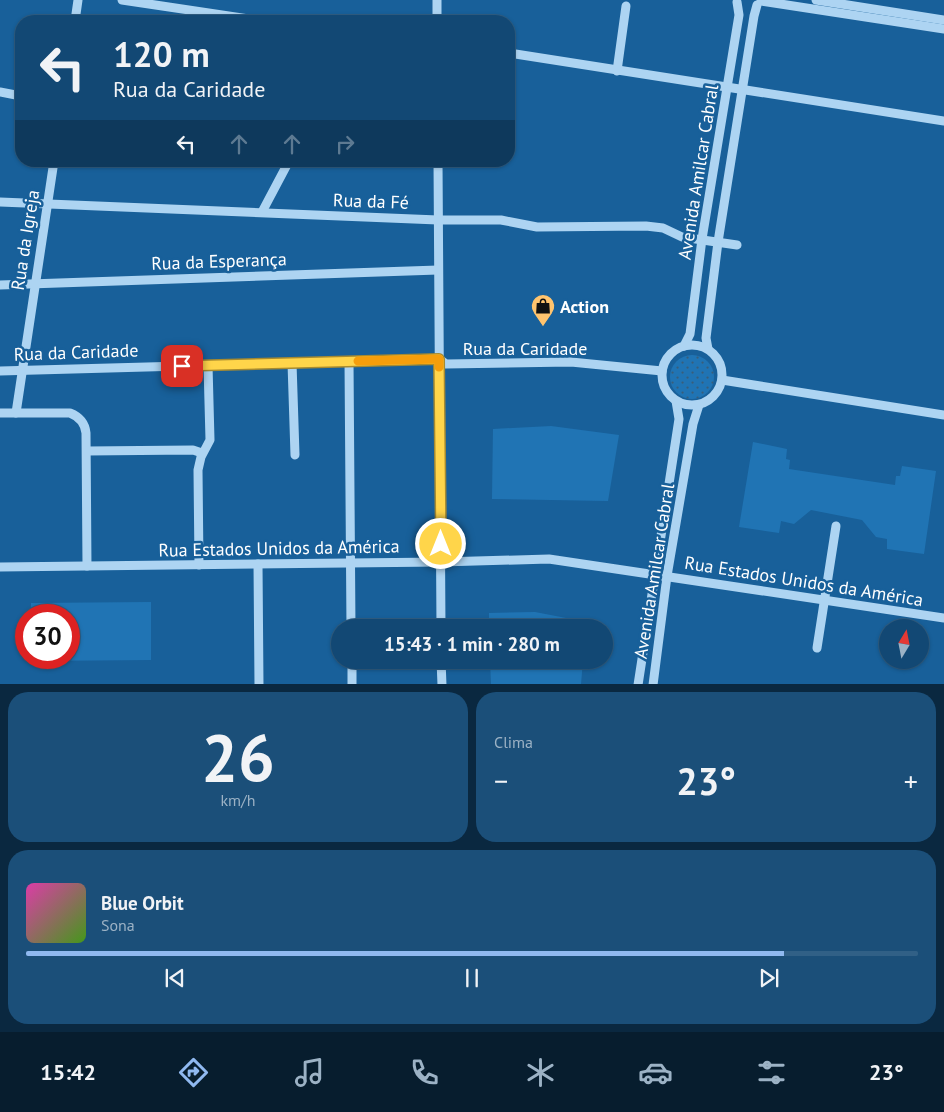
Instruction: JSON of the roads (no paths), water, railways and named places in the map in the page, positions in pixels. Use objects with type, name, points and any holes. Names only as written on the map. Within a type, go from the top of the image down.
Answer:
[{"type":"street","points":[[76,15],[78,0]]},
{"type":"street","points":[[122,0],[223,15]]},
{"type":"street","points":[[436,0],[437,15]]},
{"type":"street","points":[[816,0],[944,20]]},
{"type":"street","points":[[737,1],[740,5],[749,8],[760,2],[944,28]]},
{"type":"street","name":"Avenida Amilcar Cabral","points":[[684,346],[690,334],[702,239],[740,15],[737,1]]},
{"type":"street","name":"Avenida Amilcar Cabral","points":[[708,349],[706,338],[718,242],[741,90],[754,16],[760,2]]},
{"type":"street","points":[[617,71],[626,6]]},
{"type":"street","points":[[515,54],[944,121]]},
{"type":"street","points":[[0,92],[15,95]]},
{"type":"street","name":"Rua da Igreja","points":[[16,413],[53,167]]},
{"type":"street","points":[[262,212],[286,167]]},
{"type":"street","points":[[438,167],[441,619]]},
{"type":"street","name":"Rua da Fé","points":[[0,202],[438,220],[501,220],[537,227],[646,226],[663,228],[682,237],[738,245]]},
{"type":"street","name":"Rua da Esperança","points":[[0,284],[438,270]]},
{"type":"street","points":[[684,346],[700,346],[708,349],[719,362],[722,371],[722,380],[714,396],[699,405],[684,405],[669,396],[664,388],[662,370],[664,362],[669,355],[676,349],[684,346]]},
{"type":"street","name":"Rua da Caridade","points":[[0,371],[439,359],[446,364],[571,362],[662,370]]},
{"type":"street","points":[[349,361],[351,619]]},
{"type":"street","points":[[292,363],[295,455]]},
{"type":"street","points":[[199,565],[198,470],[202,453],[209,444],[210,437],[208,365]]},
{"type":"street","points":[[722,380],[944,415]]},
{"type":"street","name":"Avenida Amilcar Cabral","points":[[638,684],[679,419],[676,401]]},
{"type":"street","name":"Avenida Amilcar Cabral","points":[[653,684],[667,576],[693,424],[699,405]]},
{"type":"street","points":[[0,413],[70,413],[80,418],[86,428],[88,566]]},
{"type":"street","points":[[87,451],[193,450],[202,453]]},
{"type":"street","points":[[817,648],[836,526]]},
{"type":"street","name":"Rua Estados Unidos da América","points":[[0,567],[549,560],[655,574],[944,618]]},
{"type":"street","points":[[258,564],[259,684]]},
{"type":"street","points":[[352,669],[352,684]]},
{"type":"street","points":[[441,669],[442,684]]},
{"type":"place","name":"Action","points":[[543,327]]}]
